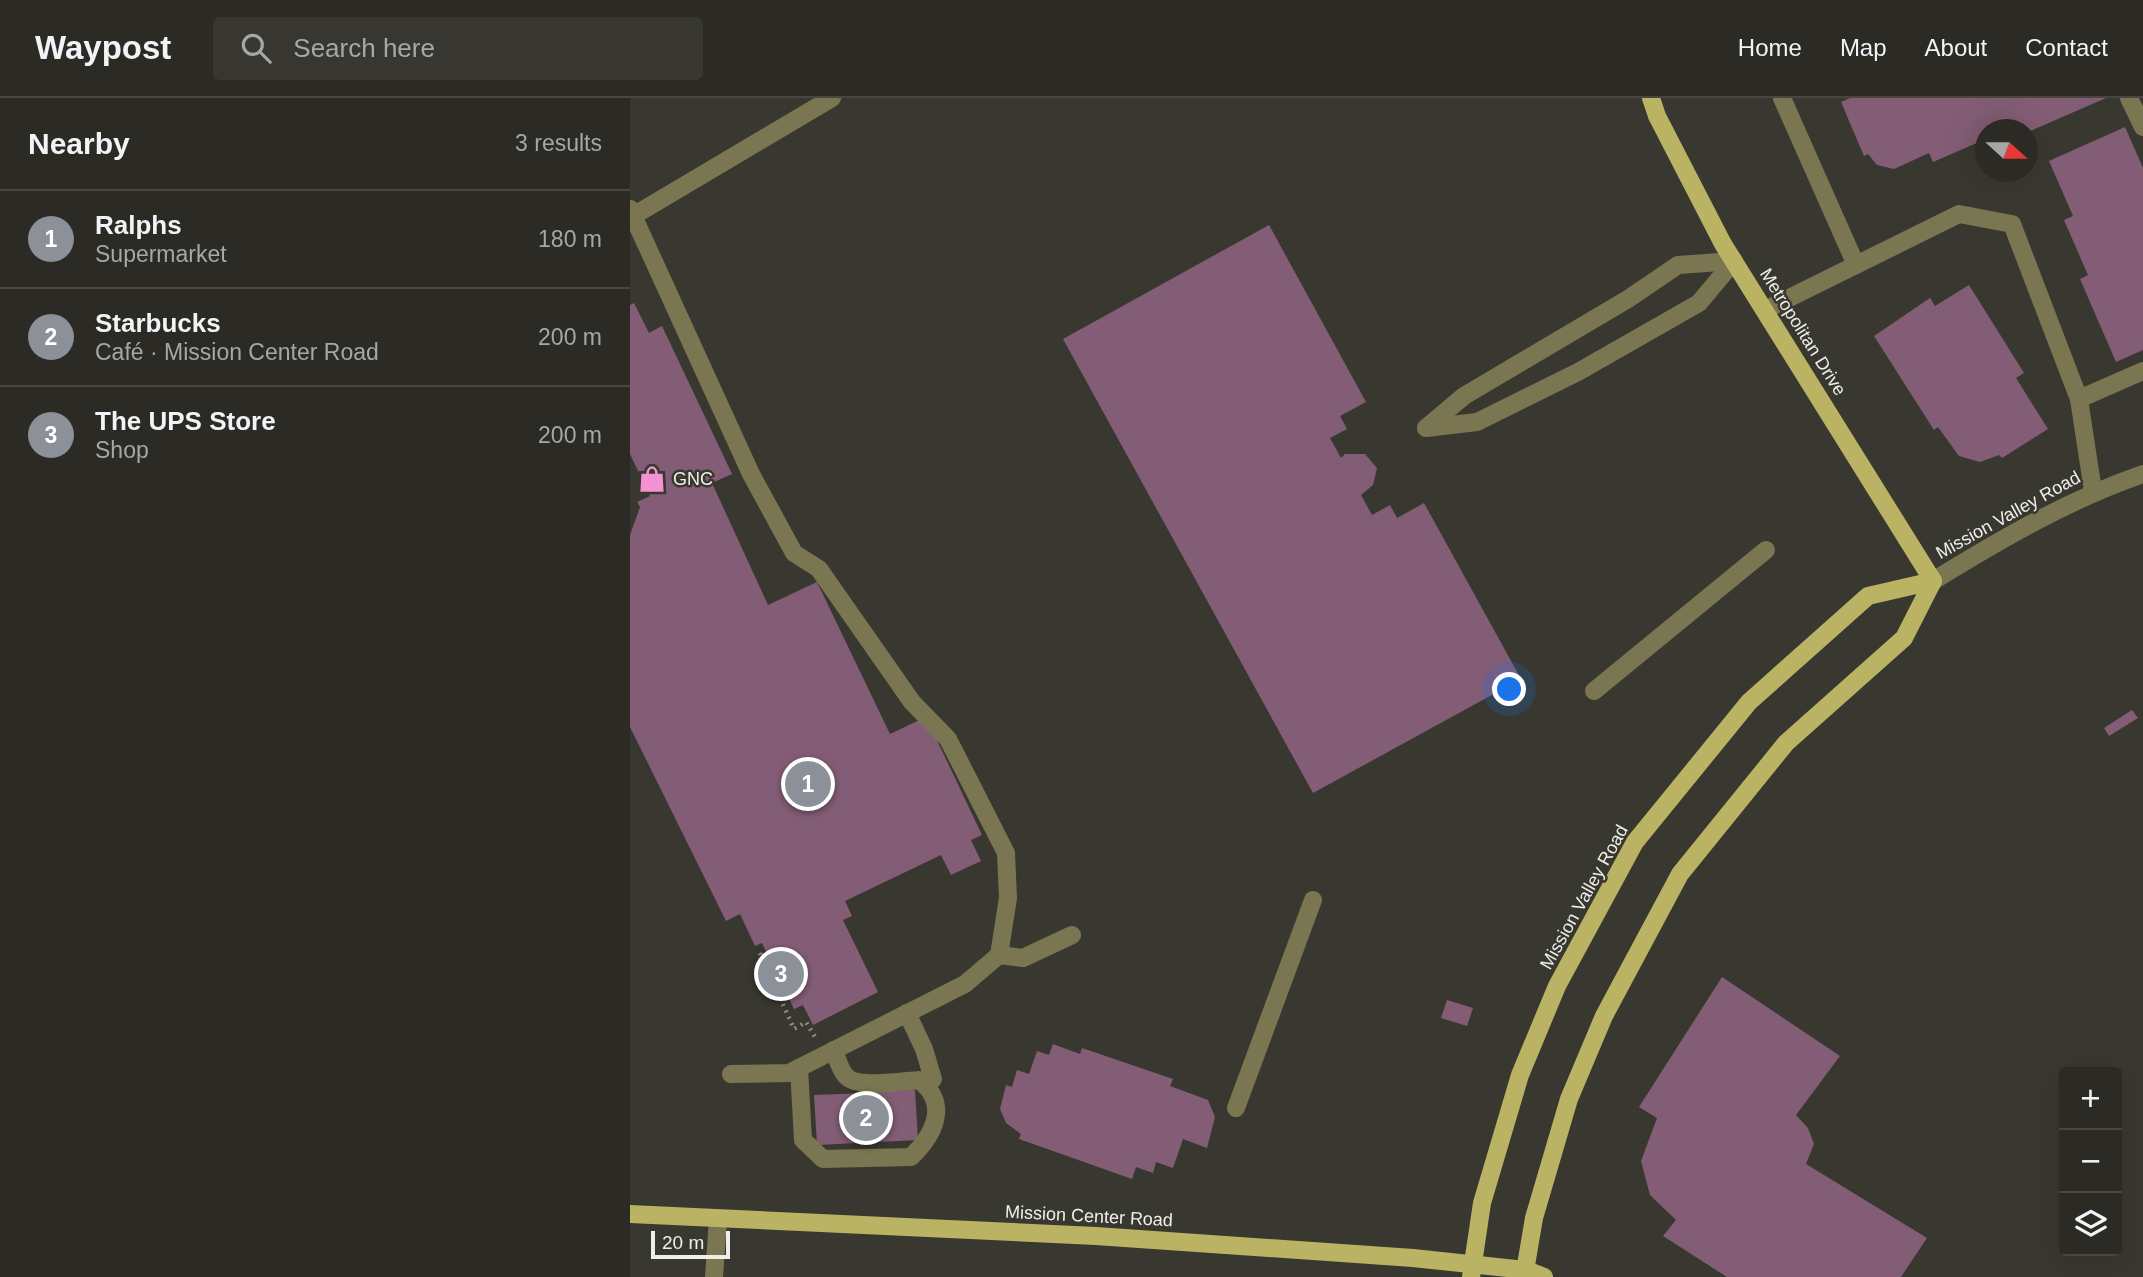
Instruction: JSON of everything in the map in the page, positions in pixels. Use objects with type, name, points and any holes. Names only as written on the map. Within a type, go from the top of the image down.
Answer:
[{"type":"main road","name":"Metropolitan Drive","points":[[1651,98],[1657,116],[1734,261],[1933,581]]},
{"type":"main road","name":"Mission Valley Road","points":[[1472,1271],[1482,1203],[1520,1075],[1558,986],[1635,842],[1749,702],[1868,596],[1933,581]]},
{"type":"main road","name":"Mission Valley Road","points":[[1525,1274],[1534,1218],[1569,1099],[1604,1016],[1680,874],[1786,743],[1904,638],[1933,581]]},
{"type":"main road","name":"Mission Center Road","points":[[630,1214],[1096,1236],[1544,1277]]},
{"type":"street","points":[[731,1074],[789,1073],[965,984],[999,955],[1008,898],[1006,853],[948,738],[912,702],[819,569],[794,553],[751,474],[632,212],[832,98]]},
{"type":"street","points":[[1782,98],[1856,265]]},
{"type":"street","points":[[2129,98],[2143,127]]},
{"type":"street","points":[[1765,310],[1959,214],[2012,224],[2079,399],[2093,491]]},
{"type":"street","points":[[1734,261],[1699,303],[1578,372],[1477,422],[1426,428],[1464,396],[1608,311],[1678,265],[1734,261]]},
{"type":"street","points":[[2079,399],[2143,370]]},
{"type":"street","name":"Mission Valley Road","points":[[1933,581],[2008,535],[2093,491],[2143,474]]},
{"type":"street","points":[[1594,691],[1766,550]]},
{"type":"street","points":[[1236,1108],[1313,900]]},
{"type":"street","points":[[999,955],[1023,958],[1072,935]]},
{"type":"street","points":[[907,1013],[924,1049],[933,1079],[927,1086]]},
{"type":"street","points":[[799,1068],[803,1140],[823,1159],[911,1157],[926,1143],[936,1126],[934,1104],[927,1086],[919,1080],[872,1083],[854,1081],[846,1077],[827,1054]]},
{"type":"street","points":[[714,1277],[718,1219]]},
{"type":"path","points":[[760,953],[794,1029],[806,1023],[827,1054]]},
{"type":"building","points":[[1850,98],[2106,98],[2038,128],[2038,119],[1975,119],[1975,144],[1933,162],[1929,153],[1894,169],[1877,165],[1868,154],[1864,156],[1841,102]]},
{"type":"building","points":[[2125,127],[2143,168],[2143,350],[2116,362],[2080,279],[2088,275],[2064,220],[2073,216],[2049,161]]},
{"type":"building","points":[[1269,225],[1366,402],[1340,416],[1347,429],[1330,438],[1341,458],[1345,454],[1365,454],[1377,468],[1373,485],[1361,495],[1372,515],[1390,505],[1397,518],[1424,503],[1521,679],[1313,793],[1063,339]]},
{"type":"building","points":[[1969,285],[2024,373],[2016,378],[2048,429],[2002,458],[1999,455],[1980,462],[1959,456],[1938,427],[1934,430],[1874,336],[1930,298],[1935,306]]},
{"type":"building","points":[[634,303],[649,333],[662,326],[732,474],[712,483],[768,605],[817,582],[890,734],[926,717],[982,835],[971,840],[981,861],[951,875],[941,855],[845,901],[852,916],[843,920],[878,992],[813,1025],[803,1005],[794,1009],[762,943],[755,946],[740,914],[726,921],[630,727],[630,535],[640,507],[637,502],[650,496],[630,454],[630,305]]},
{"type":"building","points":[[2132,710],[2138,718],[2109,736],[2104,728]]},
{"type":"building","points":[[1722,977],[1840,1056],[1796,1115],[1808,1128],[1814,1144],[1806,1164],[1927,1238],[1901,1277],[1727,1277],[1663,1236],[1676,1220],[1650,1195],[1641,1161],[1657,1118],[1639,1107]]},
{"type":"building","points":[[1447,1000],[1473,1008],[1467,1026],[1441,1018]]},
{"type":"building","points":[[1053,1044],[1080,1054],[1082,1048],[1173,1079],[1170,1086],[1208,1100],[1215,1117],[1207,1148],[1183,1139],[1173,1168],[1156,1162],[1153,1173],[1136,1167],[1132,1179],[1019,1139],[1021,1134],[1006,1123],[1000,1109],[1006,1085],[1012,1087],[1017,1070],[1029,1074],[1037,1051],[1049,1055]]},
{"type":"building","points":[[867,1089],[915,1090],[918,1140],[817,1145],[814,1095],[867,1093]]},
{"type":"place","name":"GNC","points":[[652,479]]},
{"type":"place","name":"Ralphs","points":[[808,784]]},
{"type":"place","name":"The UPS Store","points":[[781,974]]},
{"type":"place","name":"Starbucks","points":[[866,1118]]}]
